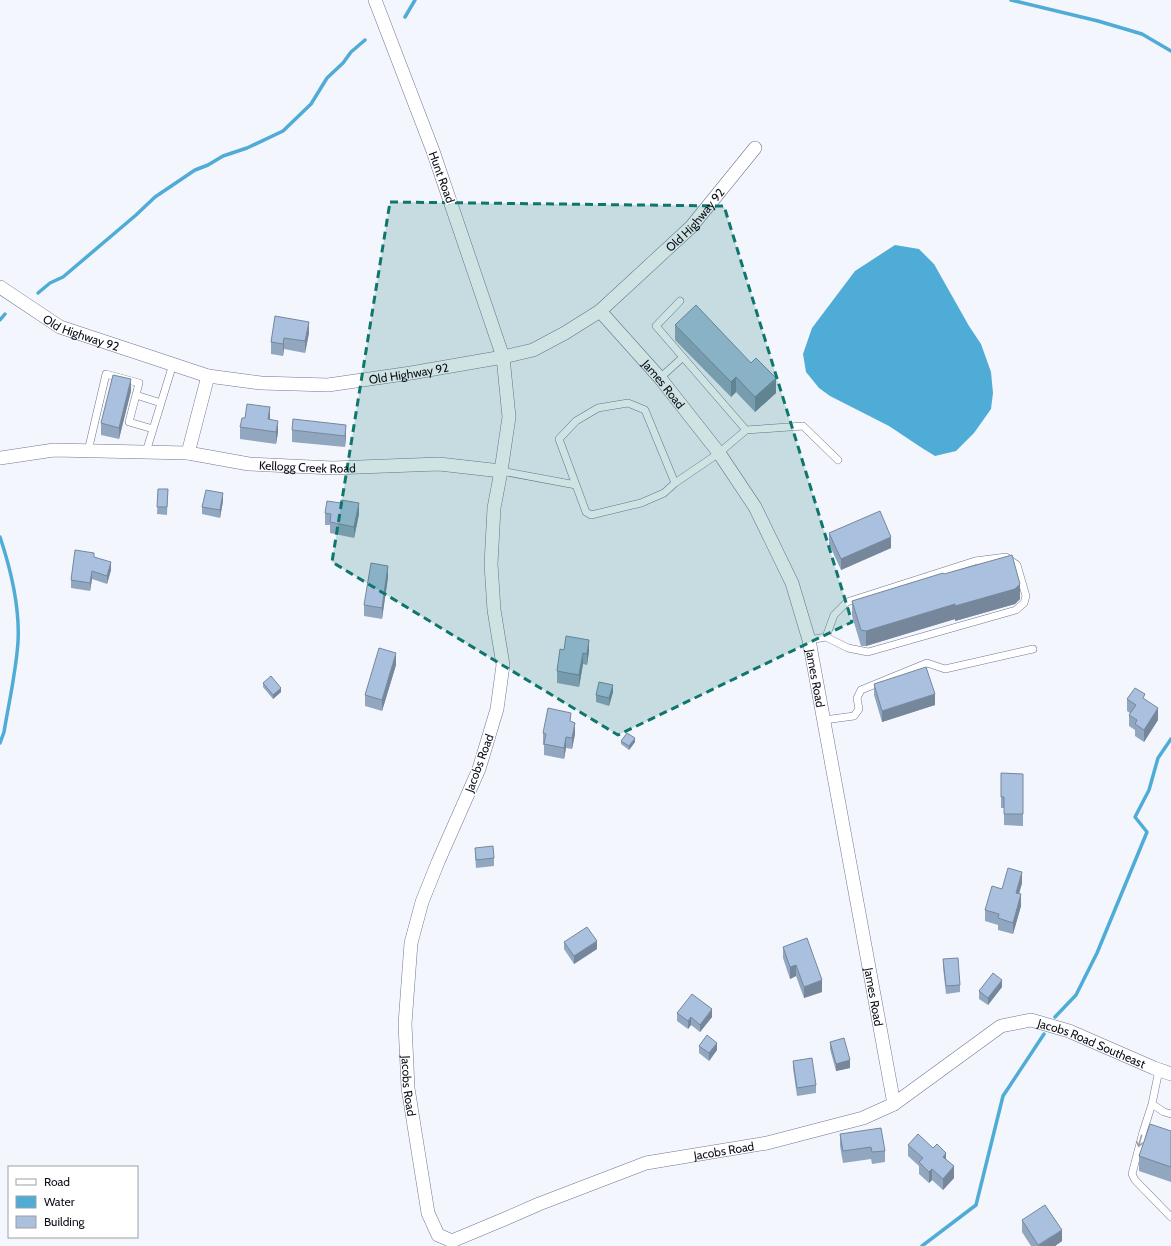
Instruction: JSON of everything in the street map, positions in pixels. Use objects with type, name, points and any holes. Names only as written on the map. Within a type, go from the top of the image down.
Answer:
[{"type":"street","name":"Hunt Road","points":[[375,0],[433,151],[504,356]]},
{"type":"street","name":"Old Highway 92","points":[[0,287],[60,327],[208,376],[261,383],[328,384],[412,373],[533,350],[566,333],[600,311],[691,227],[755,148]]},
{"type":"street","name":"James Road","points":[[600,311],[660,378],[719,453],[755,507],[792,583],[809,640],[894,1104]]},
{"type":"street","points":[[501,471],[509,417],[504,356]]},
{"type":"street","points":[[188,453],[208,376]]},
{"type":"street","name":"Kellogg Creek Road","points":[[0,458],[54,450],[188,453],[249,464],[333,468],[439,464],[501,471]]},
{"type":"street","name":"Jacobs Road","points":[[501,471],[494,508],[491,564],[494,610],[503,665],[497,709],[479,769],[427,889],[411,942],[405,1024],[408,1088],[428,1213],[438,1235],[452,1241],[539,1204],[646,1163],[767,1143],[863,1118],[894,1104]]},
{"type":"street","name":"Jacobs Road Southeast","points":[[894,1104],[1001,1026],[1031,1020],[1069,1030],[1165,1072]]},
{"type":"lane","points":[[680,301],[656,326],[682,358],[746,430]]},
{"type":"lane","points":[[660,378],[682,358]]},
{"type":"lane","points":[[146,452],[173,364]]},
{"type":"lane","points":[[88,451],[106,374],[139,383],[129,422],[153,429]]},
{"type":"lane","points":[[136,395],[161,403]]},
{"type":"lane","points":[[675,483],[645,410],[628,403],[598,408],[576,422],[559,439],[586,512],[591,515],[641,503],[664,493],[675,483],[719,453],[746,430],[804,426],[838,460]]},
{"type":"lane","points":[[501,471],[576,486]]},
{"type":"lane","points":[[809,640],[826,637],[848,648],[868,652],[1016,610],[1024,603],[1026,596],[1017,566],[1006,557],[975,561],[847,602],[834,615],[826,637]]},
{"type":"lane","points":[[824,720],[854,716],[859,709],[857,698],[861,690],[927,664],[945,669],[1033,649]]},
{"type":"lane","points":[[1165,1072],[1152,1104],[1132,1174],[1135,1180],[1171,1217]]},
{"type":"lane","points":[[1152,1104],[1164,1112],[1171,1114]]},
{"type":"highlighted area","points":[[390,202],[724,206],[852,622],[618,735],[332,562]]},
{"type":"water","points":[[895,245],[919,249],[934,264],[969,326],[981,344],[991,372],[993,393],[991,409],[974,433],[956,451],[935,456],[889,426],[830,396],[819,388],[806,372],[803,354],[812,328],[855,271]]},
{"type":"building","points":[[696,305],[751,363],[756,358],[776,378],[755,397],[736,377],[731,382],[675,325]]},
{"type":"building","points":[[275,316],[309,322],[305,341],[284,338],[283,344],[271,342]]},
{"type":"building","points":[[113,375],[131,379],[119,428],[101,423]]},
{"type":"building","points":[[247,404],[270,407],[268,419],[278,421],[276,432],[240,427],[242,418],[245,418]]},
{"type":"building","points":[[293,419],[346,425],[345,436],[292,430]]},
{"type":"building","points":[[158,489],[168,489],[167,507],[157,507]]},
{"type":"building","points":[[206,490],[223,493],[220,510],[202,507]]},
{"type":"building","points":[[341,500],[359,503],[354,527],[330,522],[331,514],[325,513],[327,501],[341,503]]},
{"type":"building","points":[[880,511],[891,537],[841,559],[829,533]]},
{"type":"building","points":[[75,550],[94,553],[94,557],[111,562],[107,576],[92,571],[90,583],[71,580]]},
{"type":"building","points":[[1012,555],[1020,584],[1015,589],[955,606],[955,604],[866,631],[861,630],[852,601],[943,573],[944,574]]},
{"type":"building","points":[[371,563],[388,566],[382,608],[364,605]]},
{"type":"building","points":[[566,636],[589,640],[587,654],[583,653],[579,675],[557,671],[560,649],[564,650]]},
{"type":"building","points":[[379,648],[396,653],[382,700],[365,695]]},
{"type":"building","points":[[926,667],[935,694],[882,711],[874,684]]},
{"type":"building","points":[[271,676],[281,688],[273,695],[263,683]]},
{"type":"building","points":[[599,682],[613,685],[609,698],[596,695]]},
{"type":"building","points":[[1135,688],[1145,694],[1143,698],[1158,708],[1144,730],[1135,724],[1137,720],[1129,715],[1136,705],[1127,699]]},
{"type":"building","points":[[548,708],[571,713],[570,721],[575,723],[572,738],[566,737],[564,748],[544,744],[546,734],[543,733]]},
{"type":"building","points":[[627,733],[635,738],[629,746],[621,741]]},
{"type":"building","points":[[1001,773],[1023,774],[1023,814],[1004,814],[1004,797],[1001,797]]},
{"type":"building","points":[[493,846],[494,858],[476,860],[475,848]]},
{"type":"building","points":[[1008,868],[1022,872],[1016,893],[1021,894],[1013,923],[998,918],[999,914],[985,910],[992,886],[1002,889]]},
{"type":"building","points":[[587,927],[597,941],[574,956],[564,942]]},
{"type":"building","points":[[807,938],[822,980],[804,987],[796,965],[790,967],[783,947]]},
{"type":"building","points":[[958,958],[960,985],[946,986],[943,959]]},
{"type":"building","points":[[993,973],[1002,980],[988,998],[979,991]]},
{"type":"building","points":[[692,994],[712,1009],[700,1025],[691,1017],[688,1021],[677,1013]]},
{"type":"building","points":[[707,1035],[717,1043],[709,1053],[699,1046]]},
{"type":"building","points":[[844,1038],[850,1060],[836,1064],[830,1042]]},
{"type":"building","points":[[812,1058],[816,1085],[797,1088],[793,1061]]},
{"type":"building","points":[[1150,1124],[1171,1131],[1171,1167],[1139,1156]]},
{"type":"building","points":[[881,1128],[885,1151],[872,1152],[871,1147],[843,1151],[840,1134]]},
{"type":"building","points":[[918,1134],[933,1148],[937,1144],[946,1153],[943,1157],[954,1166],[943,1179],[932,1169],[929,1172],[919,1162],[923,1158],[908,1145]]},
{"type":"building","points":[[1045,1205],[1062,1230],[1038,1245],[1022,1220]]},
{"type":"waterway","points":[[405,17],[415,0]]},
{"type":"waterway","points":[[1011,0],[1098,21],[1142,34],[1171,51]]},
{"type":"waterway","points":[[38,293],[50,283],[63,277],[155,197],[195,170],[208,165],[223,156],[247,148],[283,131],[311,104],[327,78],[343,63],[351,52],[365,40]]},
{"type":"waterway","points":[[0,320],[5,314]]},
{"type":"waterway","points":[[0,537],[8,562],[18,615],[18,642],[14,676],[4,732],[0,743]]},
{"type":"waterway","points":[[1055,1017],[1076,995],[1097,953],[1147,832],[1135,817],[1149,790],[1158,758],[1171,739]]},
{"type":"waterway","points":[[922,1246],[976,1205],[1003,1096],[1044,1034]]}]
